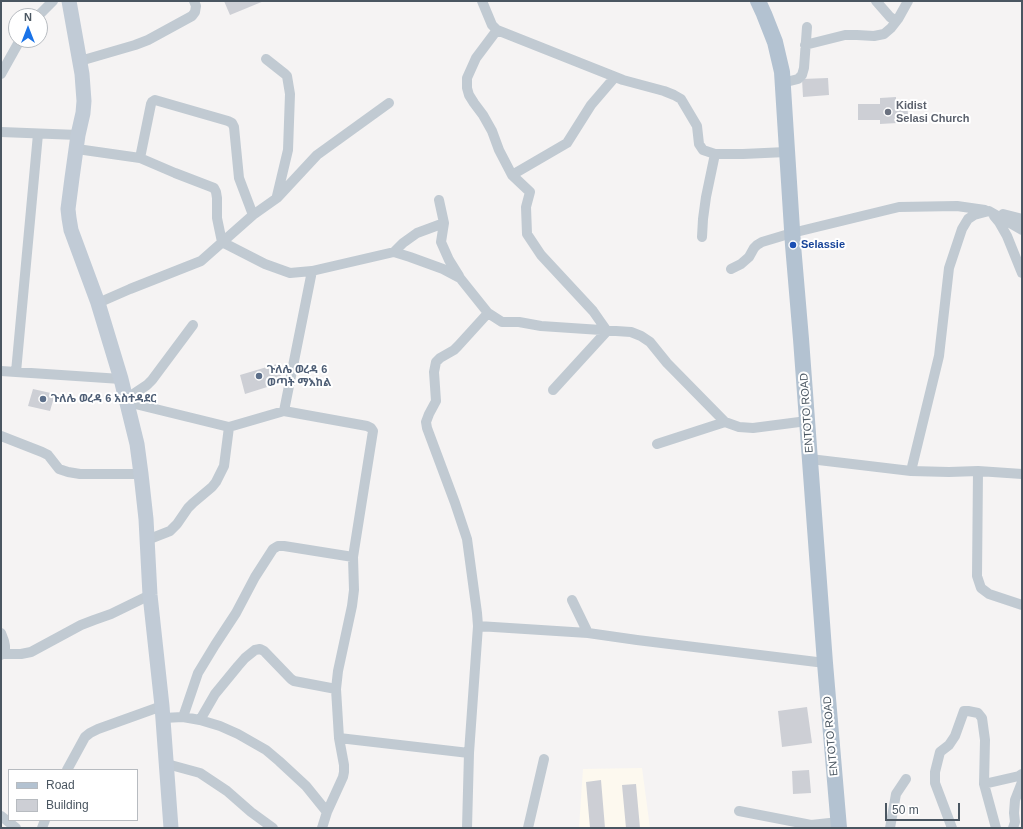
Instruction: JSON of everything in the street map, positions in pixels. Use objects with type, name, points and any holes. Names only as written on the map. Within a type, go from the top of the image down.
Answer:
[{"type":"main road","name":"ENTOTO ROAD","points":[[758,1],[775,42],[782,72],[792,233],[839,825]]},
{"type":"street","points":[[69,1],[82,74],[84,113],[77,142],[68,218],[98,303],[121,379],[137,444],[167,764],[171,828]]},
{"type":"street","points":[[80,61],[148,40],[192,16],[195,12],[196,6],[194,1]]},
{"type":"street","points":[[482,1],[492,25],[497,30],[615,77],[664,91],[681,99],[696,126],[700,144],[704,150],[715,154],[786,152]]},
{"type":"street","points":[[876,1],[890,17],[896,21]]},
{"type":"street","points":[[806,45],[845,35],[874,36],[884,34],[891,28],[908,1]]},
{"type":"street","points":[[782,83],[798,79],[802,75],[804,68],[807,27]]},
{"type":"street","points":[[497,30],[476,58],[467,78],[467,88],[474,103],[492,131],[499,150],[512,175],[530,192],[526,207],[527,234],[541,254],[593,311],[607,331]]},
{"type":"street","points":[[1,74],[16,48]]},
{"type":"street","points":[[266,59],[285,74],[288,81],[290,94],[288,150],[277,198]]},
{"type":"street","points":[[512,175],[567,143],[591,105],[615,77]]},
{"type":"street","points":[[140,158],[152,102],[155,100],[232,123],[234,127],[239,178],[253,215]]},
{"type":"street","points":[[98,303],[201,261],[253,215],[277,198],[317,155],[389,103]]},
{"type":"street","points":[[1,132],[38,134],[140,158],[214,188],[217,198],[217,218],[222,242]]},
{"type":"street","points":[[16,372],[38,134]]},
{"type":"street","points":[[702,237],[706,198],[715,154]]},
{"type":"street","points":[[439,200],[444,223],[441,242],[449,260],[460,278],[488,313],[502,322],[519,322],[541,326],[631,332],[650,342],[667,363],[725,422],[739,427],[753,428],[807,421]]},
{"type":"street","points":[[731,269],[741,264],[749,257],[754,248],[762,242],[792,233],[899,207],[957,206],[989,211],[1022,219]]},
{"type":"street","points":[[989,211],[999,222],[1007,236],[1022,273]]},
{"type":"street","points":[[911,471],[938,356],[949,268],[962,229],[968,219],[974,215],[989,211],[1022,230]]},
{"type":"street","points":[[394,252],[403,243],[417,233],[444,223]]},
{"type":"street","points":[[222,242],[265,264],[290,273],[312,270],[394,252],[437,267],[460,278]]},
{"type":"street","points":[[284,411],[312,270]]},
{"type":"street","points":[[467,828],[469,753],[478,626],[477,614],[467,539],[426,422],[436,401],[434,372],[436,362],[454,350],[488,313]]},
{"type":"street","points":[[127,401],[152,380],[193,325]]},
{"type":"street","points":[[553,390],[607,331]]},
{"type":"street","points":[[1,371],[121,379]]},
{"type":"street","points":[[127,401],[229,427],[284,411],[367,426],[373,431],[352,557],[354,590],[352,606],[338,671],[336,689],[339,738],[344,772],[322,828]]},
{"type":"street","points":[[656,444],[725,422]]},
{"type":"street","points":[[147,540],[170,531],[188,508],[216,482],[224,466],[229,427]]},
{"type":"street","points":[[1,436],[48,455],[59,469],[68,472],[80,474],[141,474]]},
{"type":"street","points":[[810,459],[911,471],[978,471],[1022,474]]},
{"type":"street","points":[[978,471],[977,576],[981,588],[989,594],[1022,604]]},
{"type":"street","points":[[183,717],[198,672],[236,613],[255,577],[273,549],[278,546],[284,546],[352,557]]},
{"type":"street","points":[[1,654],[21,654],[31,652],[81,625],[111,614],[150,595]]},
{"type":"street","points":[[572,600],[588,633]]},
{"type":"street","points":[[478,626],[588,633],[825,663]]},
{"type":"street","points":[[1,633],[5,646],[1,654]]},
{"type":"street","points":[[200,720],[215,694],[245,658],[255,650],[260,649],[264,651],[294,681],[336,689]]},
{"type":"street","points":[[952,828],[935,783],[935,772],[940,752],[949,745],[955,736],[964,711],[978,713],[982,718],[985,740],[984,784],[996,828]]},
{"type":"street","points":[[68,769],[86,737],[90,733],[98,729],[162,712],[200,720],[226,728],[266,750],[306,786],[328,812]]},
{"type":"street","points":[[339,738],[469,753]]},
{"type":"street","points":[[528,828],[544,759]]},
{"type":"street","points":[[167,764],[200,773],[227,791],[272,828]]},
{"type":"street","points":[[984,784],[1022,774]]},
{"type":"street","points":[[890,828],[896,794],[906,780]]},
{"type":"street","points":[[1013,828],[1015,822],[1015,800],[1022,782]]},
{"type":"street","points":[[739,811],[811,825],[839,825]]},
{"type":"street","points":[[1,816],[16,828]]},
{"type":"shaded area","points":[[642,768],[650,828],[579,828],[583,769]]},
{"type":"building","points":[[224,1],[264,1],[230,15]]},
{"type":"building","points":[[828,78],[829,95],[803,97],[802,79]]},
{"type":"building","name":"Kidist Selasi Church","points":[[896,97],[896,103],[905,102],[907,104],[908,114],[906,118],[897,118],[897,123],[880,124],[880,120],[858,120],[858,104],[880,104],[880,98]]},
{"type":"building","points":[[277,364],[283,382],[245,394],[240,375]]},
{"type":"building","points":[[33,389],[55,394],[50,411],[28,406]]},
{"type":"building","points":[[807,707],[812,743],[782,747],[778,711]]},
{"type":"building","points":[[809,770],[811,793],[793,794],[792,771]]},
{"type":"building","points":[[601,780],[605,828],[590,828],[586,782]]},
{"type":"building","points":[[636,784],[640,828],[626,828],[622,785]]},
{"type":"place","name":"Kidist Selasi Church","points":[[888,112]]},
{"type":"place","name":"Selassie","points":[[793,245]]},
{"type":"place","name":"ጉለሌ ወረዳ 6 ወጣት ማእከል","points":[[259,376]]},
{"type":"place","name":"ጉለሌ ወረዳ 6 አስተዳደር","points":[[43,399]]}]
